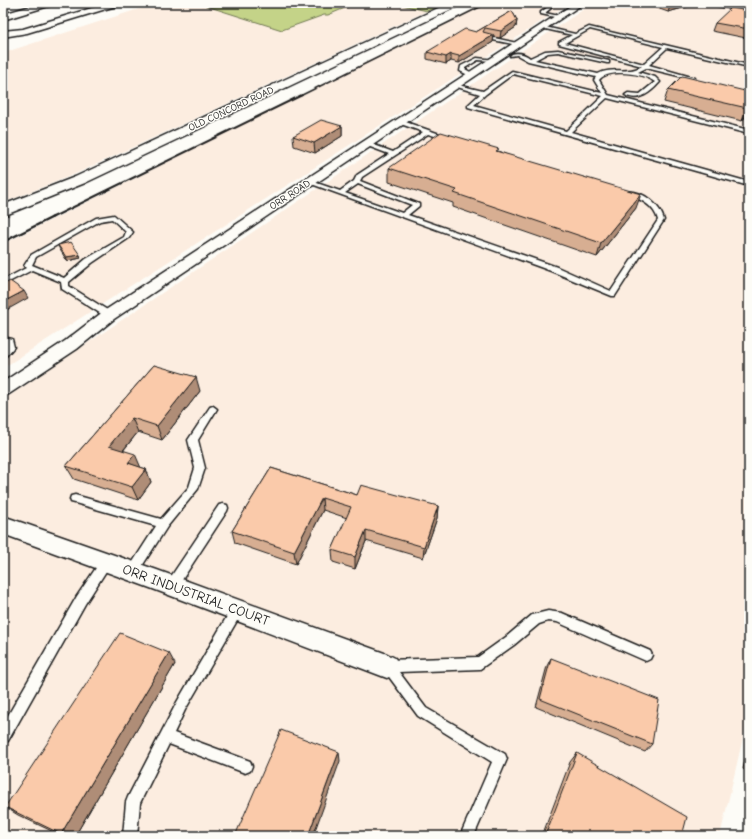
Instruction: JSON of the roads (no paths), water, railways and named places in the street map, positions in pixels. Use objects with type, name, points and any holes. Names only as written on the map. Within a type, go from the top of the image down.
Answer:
[{"type":"street","points":[[3,17],[49,3]]},
{"type":"street","points":[[3,34],[24,31],[116,3]]},
{"type":"street","name":"OLD CONCORD ROAD","points":[[3,211],[87,176],[457,3]]},
{"type":"street","name":"ORR ROAD","points":[[3,390],[71,345],[109,315],[456,85],[507,53],[580,3]]},
{"type":"street","points":[[717,3],[749,10]]},
{"type":"street","name":"ORR INDUSTRIAL COURT","points":[[3,525],[133,571],[387,666]]},
{"type":"lane","points":[[549,8],[542,14],[558,17]]},
{"type":"lane","points":[[543,27],[575,35]]},
{"type":"lane","points":[[697,80],[643,67],[561,43],[589,28],[749,66]]},
{"type":"lane","points":[[485,37],[512,57],[521,60],[547,52],[558,51],[620,65],[643,67]]},
{"type":"lane","points":[[635,73],[666,46]]},
{"type":"lane","points":[[528,59],[562,67],[571,67],[599,77]]},
{"type":"lane","points":[[562,67],[564,70],[599,77],[635,73],[653,78],[658,82],[642,96],[638,97],[601,89]]},
{"type":"lane","points":[[749,132],[512,72],[484,93],[470,106],[749,184]]},
{"type":"lane","points":[[599,77],[601,89],[606,96]]},
{"type":"lane","points":[[456,85],[484,93]]},
{"type":"lane","points":[[567,133],[606,96]]},
{"type":"lane","points":[[400,122],[458,142]]},
{"type":"lane","points":[[341,194],[357,182],[359,176],[428,132]]},
{"type":"lane","points":[[367,144],[394,154]]},
{"type":"lane","points":[[309,182],[554,269],[612,294],[661,220],[660,214],[645,200],[625,192]]},
{"type":"lane","points":[[357,182],[417,205],[403,216]]},
{"type":"lane","points":[[114,217],[130,232],[126,238],[89,261],[65,281],[28,266],[33,256],[98,219],[114,217]]},
{"type":"lane","points":[[3,284],[32,267]]},
{"type":"lane","points":[[65,281],[65,287],[109,315]]},
{"type":"lane","points":[[3,340],[9,342],[10,347],[3,354]]},
{"type":"lane","points":[[133,571],[163,524],[193,489],[200,468],[193,440],[213,409]]},
{"type":"lane","points":[[75,499],[163,524]]},
{"type":"lane","points":[[172,586],[223,508]]},
{"type":"lane","points":[[3,736],[81,600],[106,562]]},
{"type":"lane","points":[[130,836],[133,802],[181,706],[237,610]]},
{"type":"lane","points":[[387,666],[480,663],[510,641],[536,619],[548,616],[558,617],[646,655]]},
{"type":"lane","points":[[387,666],[422,712],[500,759],[467,836]]},
{"type":"lane","points":[[166,736],[245,766]]},
{"type":"railway","points":[[300,96],[488,3]]},
{"type":"railway","points":[[51,218],[302,95]]},
{"type":"railway","points":[[3,242],[51,218]]}]
